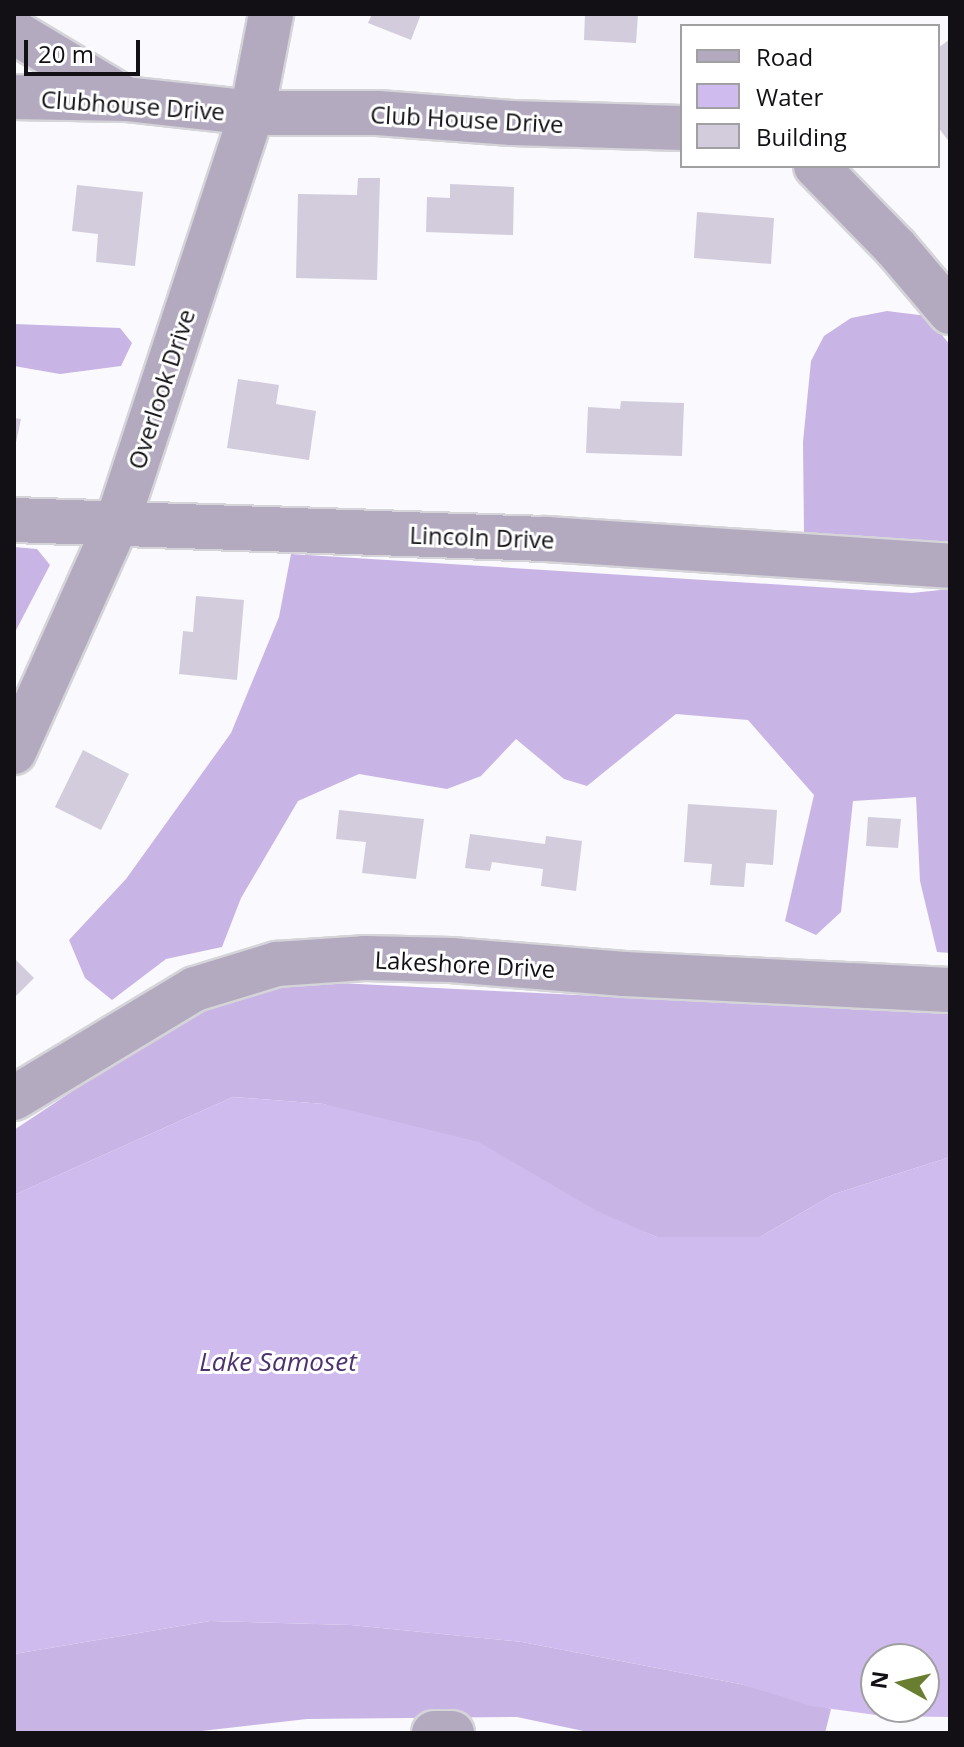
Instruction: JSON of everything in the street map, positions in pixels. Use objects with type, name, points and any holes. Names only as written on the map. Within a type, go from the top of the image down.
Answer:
[{"type":"street","name":"Overlook Drive","points":[[14,752],[117,523],[252,113],[271,14]]},
{"type":"street","points":[[14,32],[126,99]]},
{"type":"street","name":"Clubhouse Drive","points":[[14,97],[126,99],[252,113]]},
{"type":"street","name":"Club House Drive","points":[[252,113],[378,113],[512,123],[680,128]]},
{"type":"street","points":[[818,168],[896,248],[950,312]]},
{"type":"street","name":"Lincoln Drive","points":[[14,520],[546,539],[950,566]]},
{"type":"street","name":"Lakeshore Drive","points":[[14,1098],[195,989],[277,964],[364,958],[451,960],[624,974],[950,990]]},
{"type":"street","points":[[434,1733],[452,1733]]},
{"type":"shaded area","points":[[887,311],[927,316],[950,345],[950,544],[804,534],[803,442],[811,361],[824,336],[851,318]]},
{"type":"shaded area","points":[[14,324],[120,328],[132,343],[121,366],[60,374],[14,366]]},
{"type":"shaded area","points":[[14,547],[37,549],[50,565],[14,634]]},
{"type":"shaded area","points":[[291,554],[912,593],[950,589],[950,953],[937,952],[920,881],[916,797],[853,801],[841,912],[816,935],[785,921],[814,795],[748,720],[676,714],[587,786],[564,779],[516,739],[481,776],[447,789],[359,774],[298,801],[241,898],[222,947],[166,959],[112,1000],[85,978],[69,940],[126,879],[231,733],[279,617]]},
{"type":"shaded area","points":[[280,980],[950,1014],[950,1157],[834,1194],[760,1237],[657,1237],[324,1104],[233,1097],[14,1195],[14,1130],[187,1015]]},
{"type":"shaded area","points":[[210,1621],[351,1625],[522,1642],[740,1684],[831,1709],[825,1733],[593,1733],[517,1717],[307,1719],[184,1733],[14,1733],[14,1654]]},
{"type":"water","name":"Lake Samoset","points":[[233,1097],[324,1104],[479,1142],[597,1211],[657,1237],[760,1237],[834,1194],[950,1157],[950,1717],[940,1717],[940,1643],[860,1643],[860,1713],[811,1706],[740,1684],[522,1642],[351,1625],[210,1621],[14,1654],[14,1195]]},
{"type":"building","points":[[372,14],[421,14],[411,40],[368,23]]},
{"type":"building","points":[[585,14],[638,14],[636,43],[584,40]]},
{"type":"building","points":[[950,39],[950,143],[940,130],[940,46]]},
{"type":"building","points":[[358,178],[380,178],[377,280],[296,278],[298,194],[357,195]]},
{"type":"building","points":[[450,184],[514,187],[513,235],[426,232],[427,197],[450,198]]},
{"type":"building","points":[[77,185],[143,192],[135,266],[96,262],[98,234],[72,231]]},
{"type":"building","points":[[697,212],[774,218],[771,264],[694,258]]},
{"type":"building","points":[[238,379],[279,385],[276,404],[316,411],[309,460],[227,448]]},
{"type":"building","points":[[621,401],[684,403],[682,456],[586,453],[588,407],[620,409]]},
{"type":"building","points":[[14,418],[21,419],[15,447],[14,447]]},
{"type":"building","points":[[196,596],[244,600],[237,680],[179,674],[183,631],[193,632]]},
{"type":"building","points":[[83,750],[129,774],[101,830],[55,807]]},
{"type":"building","points":[[688,804],[777,810],[773,865],[746,863],[744,887],[710,885],[712,864],[684,862]]},
{"type":"building","points":[[339,810],[424,819],[416,879],[362,873],[366,842],[336,839]]},
{"type":"building","points":[[868,817],[901,819],[898,848],[866,846]]},
{"type":"building","points":[[470,834],[545,844],[546,836],[582,841],[576,891],[541,886],[543,869],[492,862],[490,871],[465,868]]},
{"type":"building","points":[[14,958],[34,978],[14,998]]}]
